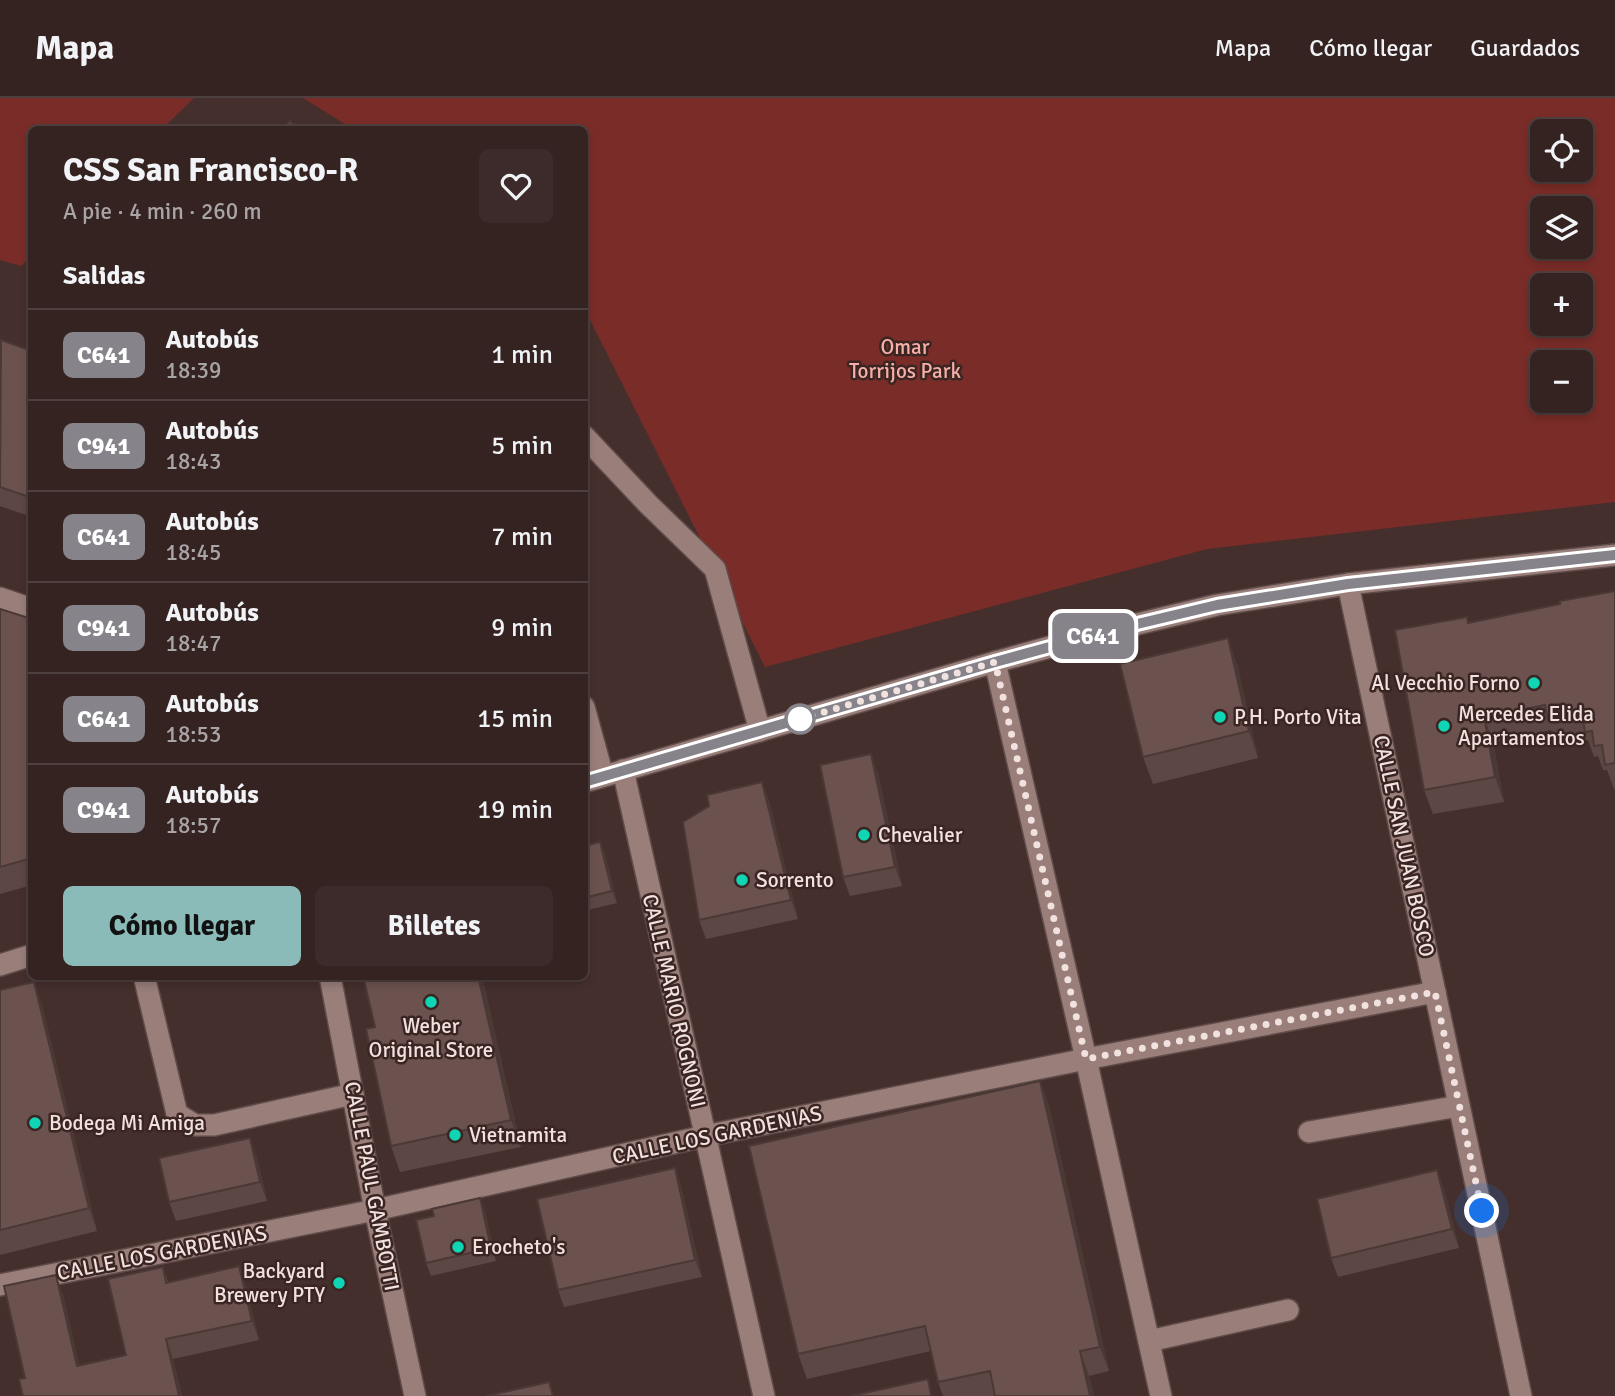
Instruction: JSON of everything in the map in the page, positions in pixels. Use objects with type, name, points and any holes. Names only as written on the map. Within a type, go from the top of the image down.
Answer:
[{"type":"street","points":[[588,440],[648,504],[715,569],[760,730]]},
{"type":"street","points":[[603,776],[995,662],[1217,605],[1348,584],[1615,555]]},
{"type":"street","name":"CALLE SAN JUAN BOSCO","points":[[1348,584],[1521,1396]]},
{"type":"street","points":[[0,598],[18,606]]},
{"type":"street","points":[[995,662],[1161,1396]]},
{"type":"street","name":"CALLE MARIO ROGNONI","points":[[588,722],[705,1136],[764,1396]]},
{"type":"street","points":[[0,965],[28,957]]},
{"type":"street","points":[[145,980],[177,1114],[195,1125],[214,1125],[353,1094]]},
{"type":"street","name":"CALLE PAUL GAMBOTTI","points":[[331,980],[375,1210],[415,1396]]},
{"type":"street","name":"CALLE LOS GARDENIAS","points":[[0,1285],[375,1210],[705,1136],[1435,992]]},
{"type":"street","points":[[1309,1132],[1459,1106]]},
{"type":"street","points":[[1149,1341],[1288,1310]]},
{"type":"green space","points":[[0,98],[194,98],[165,126],[28,126],[28,259],[21,266],[0,260]]},
{"type":"green space","name":"Omar Torrijos Park","points":[[303,98],[1615,98],[1615,502],[1207,549],[765,667],[588,316],[588,126],[348,126]]},
{"type":"building","points":[[1,340],[28,350],[28,497],[0,487]]},
{"type":"building","points":[[1615,591],[1615,763],[1605,765],[1602,745],[1594,746],[1592,731],[1585,732],[1582,714],[1548,721],[1545,705],[1484,717],[1495,777],[1424,790],[1395,630],[1467,617],[1468,623]]},
{"type":"building","points":[[0,609],[28,618],[28,859],[0,867]]},
{"type":"building","points":[[1228,638],[1249,731],[1143,757],[1120,664]]},
{"type":"building","name":"Chevalier","points":[[871,754],[895,867],[843,877],[820,765]]},
{"type":"building","name":"Sorrento","points":[[762,782],[791,900],[699,920],[683,822],[709,806],[707,795]]},
{"type":"building","points":[[600,842],[612,891],[588,897],[588,845]]},
{"type":"building","points":[[364,980],[479,980],[511,1120],[391,1146],[366,1029],[375,1027]]},
{"type":"building","name":"Bodega Mi Amiga","points":[[34,982],[89,1208],[0,1230],[0,990]]},
{"type":"building","points":[[1040,1081],[1100,1347],[1080,1351],[1090,1396],[995,1396],[990,1371],[938,1382],[925,1326],[798,1354],[749,1146]]},
{"type":"building","points":[[250,1138],[260,1182],[169,1202],[159,1158]]},
{"type":"building","points":[[675,1168],[695,1260],[558,1290],[537,1199]]},
{"type":"building","points":[[1437,1170],[1452,1229],[1331,1258],[1317,1199]]},
{"type":"building","name":"Erocheto's","points":[[480,1198],[491,1248],[426,1263],[416,1220],[434,1216],[432,1209]]},
{"type":"building","points":[[239,1266],[252,1321],[166,1339],[179,1396],[23,1396],[19,1379],[25,1378],[4,1286],[56,1275],[77,1366],[126,1355],[108,1279],[163,1267],[166,1283]]},
{"type":"building","points":[[928,1379],[931,1396],[851,1396]]},
{"type":"building","points":[[549,1382],[553,1396],[486,1396]]},
{"type":"bus line","name":"C641","points":[[588,781],[995,662],[1217,605],[1348,584],[1615,555]]},
{"type":"place","name":"Al Vecchio Forno","points":[[1534,683]]},
{"type":"place","name":"P.H. Porto Vita","points":[[1220,717]]},
{"type":"place","name":"Mercedes Elida Apartamentos","points":[[1444,726]]},
{"type":"place","name":"Chevalier","points":[[864,835]]},
{"type":"place","name":"Sorrento","points":[[742,880]]},
{"type":"place","name":"Weber Original Store","points":[[431,1002]]},
{"type":"place","name":"Bodega Mi Amiga","points":[[35,1123]]},
{"type":"place","name":"Vietnamita","points":[[455,1135]]},
{"type":"place","name":"Erocheto's","points":[[458,1247]]},
{"type":"place","name":"Backyard Brewery PTY","points":[[339,1283]]},
{"type":"route","points":[[800,719],[995,662],[1086,1059],[1435,992],[1482,1211]]}]
